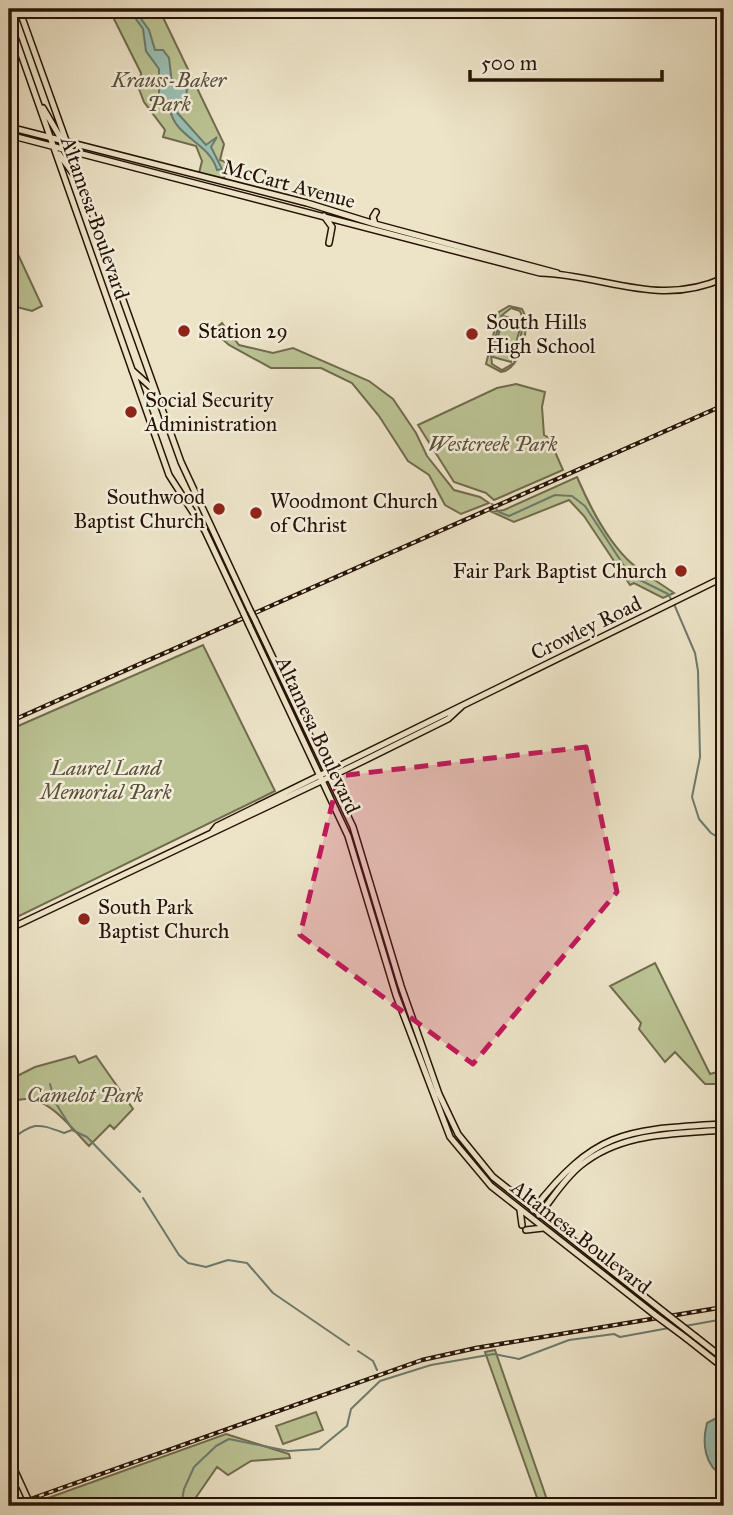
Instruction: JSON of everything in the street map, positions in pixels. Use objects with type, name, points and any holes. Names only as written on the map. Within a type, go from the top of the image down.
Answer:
[{"type":"main road","name":"Altamesa Boulevard","points":[[19,9],[64,142],[181,462],[247,612],[249,625],[348,838],[379,942],[446,1129],[477,1173],[724,1368]]},
{"type":"main road","name":"Altamesa Boulevard","points":[[9,20],[169,475],[205,531],[247,612],[255,620],[356,835],[433,1079],[457,1134],[493,1177],[724,1359]]},
{"type":"main road","points":[[12,28],[24,24]]},
{"type":"main road","points":[[30,80],[42,76]]},
{"type":"main road","points":[[38,103],[55,124],[64,142]]},
{"type":"main road","points":[[39,135],[46,126]]},
{"type":"main road","name":"McCart Avenue","points":[[9,127],[545,267],[559,274]]},
{"type":"main road","name":"McCart Avenue","points":[[9,135],[170,176],[297,204],[321,214],[540,273],[559,274],[618,287],[676,292],[692,290],[724,278]]},
{"type":"main road","points":[[54,146],[82,186]]},
{"type":"main road","points":[[120,163],[122,156]]},
{"type":"main road","points":[[170,176],[173,169]]},
{"type":"main road","points":[[71,199],[84,194]]},
{"type":"main road","points":[[375,224],[373,217],[376,212]]},
{"type":"main road","points":[[321,214],[332,227],[328,243]]},
{"type":"main road","points":[[117,328],[131,323]]},
{"type":"main road","points":[[132,370],[155,391]]},
{"type":"main road","name":"Crowley Road","points":[[9,929],[213,831],[242,820],[321,777],[327,771],[724,577]]},
{"type":"main road","name":"Crowley Road","points":[[213,831],[248,810],[321,777],[330,777],[447,719],[462,706]]},
{"type":"main road","points":[[295,720],[303,719]]},
{"type":"main road","points":[[242,820],[248,810]]},
{"type":"main road","points":[[348,838],[356,835]]},
{"type":"main road","points":[[379,942],[387,940]]},
{"type":"main road","points":[[532,1218],[540,1213],[586,1158],[609,1140],[636,1131],[724,1124]]},
{"type":"main road","points":[[532,1218],[534,1209],[566,1169],[586,1158],[623,1142],[646,1136],[724,1130]]},
{"type":"main road","points":[[548,1203],[546,1213],[552,1223]]},
{"type":"main road","points":[[518,1207],[522,1224]]},
{"type":"main road","points":[[526,1230],[533,1227],[545,1228]]},
{"type":"main road","points":[[580,1255],[584,1249]]},
{"type":"main road","points":[[9,1458],[32,1506]]},
{"type":"highlighted area","points":[[586,747],[617,892],[473,1064],[300,935],[339,776]]},
{"type":"green space","name":"Krauss-Baker Park","points":[[109,9],[159,9],[224,144],[220,160],[228,163],[224,179],[199,173],[202,161],[196,146],[163,137],[165,130],[144,102],[139,89],[141,73]]},
{"type":"green space","points":[[9,235],[42,306],[32,311],[9,305]]},
{"type":"green space","points":[[509,306],[522,309],[526,325],[519,355],[514,363],[508,369],[501,372],[486,364],[499,312]],"holes":[[[511,308],[520,311],[524,322],[514,363],[502,370],[492,364],[491,355],[501,316]]]},
{"type":"green space","points":[[503,316],[522,321],[511,362],[493,357]]},
{"type":"green space","points":[[222,323],[239,345],[273,353],[293,348],[369,381],[393,399],[416,433],[427,456],[454,490],[480,497],[489,503],[461,514],[445,505],[429,475],[408,461],[379,416],[352,383],[321,368],[271,368],[229,345],[213,331]]},
{"type":"green space","name":"Westcreek Park","points":[[516,384],[545,392],[542,407],[544,435],[549,438],[563,470],[494,500],[486,493],[454,482],[418,425],[497,388]]},
{"type":"green space","points":[[577,477],[599,522],[613,543],[629,561],[674,593],[663,598],[634,583],[630,585],[584,516],[569,500],[514,522],[492,512],[504,510]]},
{"type":"green space","name":"Laurel Land Memorial Park","points":[[203,645],[275,791],[9,921],[9,730]]},
{"type":"green space","points":[[655,963],[710,1074],[724,1070],[724,1095],[719,1084],[705,1084],[675,1052],[665,1062],[639,1029],[641,1023],[610,986]]},
{"type":"green space","name":"Camelot Park","points":[[75,1056],[79,1063],[96,1056],[133,1109],[114,1129],[110,1125],[89,1146],[66,1121],[47,1106],[26,1099],[15,1101],[9,1080],[35,1067]]},
{"type":"green space","points":[[495,1350],[549,1506],[540,1506],[485,1352]]},
{"type":"green space","points":[[316,1412],[323,1430],[283,1444],[276,1426]]},
{"type":"green space","points":[[226,1434],[289,1454],[290,1458],[251,1461],[228,1475],[217,1467],[190,1506],[36,1506],[34,1503]]},
{"type":"shaded area","points":[[139,16],[149,30],[155,50],[163,50],[169,58],[172,84],[187,89],[186,98],[165,104],[159,101],[159,69],[146,51],[143,29],[136,19]]},
{"type":"shaded area","points":[[173,108],[206,145],[217,137],[211,147],[222,169],[217,170],[207,153],[179,127],[170,110]]},
{"type":"shaded area","points":[[724,1414],[724,1476],[712,1467],[706,1453],[705,1438],[707,1423]]},
{"type":"waterway","points":[[492,504],[499,512],[509,516],[555,495],[572,496],[585,506],[630,575],[668,594],[671,599]]},
{"type":"waterway","points":[[674,604],[695,653],[698,671],[700,757],[692,797],[699,819],[711,833],[724,841]]},
{"type":"waterway","points":[[50,1084],[55,1102],[72,1129]]},
{"type":"waterway","points":[[9,1141],[35,1126],[64,1133],[72,1130],[87,1137],[140,1192]]},
{"type":"waterway","points":[[143,1198],[179,1255],[188,1263],[206,1267],[228,1260],[247,1263],[273,1293],[349,1345]]},
{"type":"waterway","points":[[685,1326],[724,1319]]},
{"type":"waterway","points":[[181,1506],[184,1489],[194,1467],[216,1446],[229,1439],[288,1451],[319,1449],[347,1426],[351,1409],[380,1381],[431,1365],[494,1354],[519,1359],[569,1340],[614,1334],[620,1337],[669,1328]]},
{"type":"waterway","points":[[358,1351],[373,1361],[377,1370]]},
{"type":"railway","points":[[9,722],[724,405]]},
{"type":"railway","points":[[11,1506],[422,1360],[476,1348],[724,1307]]},
{"type":"place","name":"Station 29","points":[[184,331]]},
{"type":"place","name":"South Hills High School","points":[[472,334]]},
{"type":"place","name":"Social Security Administration","points":[[131,412]]},
{"type":"place","name":"Southwood Baptist Church","points":[[219,509]]},
{"type":"place","name":"Woodmont Church of Christ","points":[[256,513]]},
{"type":"place","name":"Fair Park Baptist Church","points":[[681,571]]},
{"type":"place","name":"South Park Baptist Church","points":[[84,919]]}]
